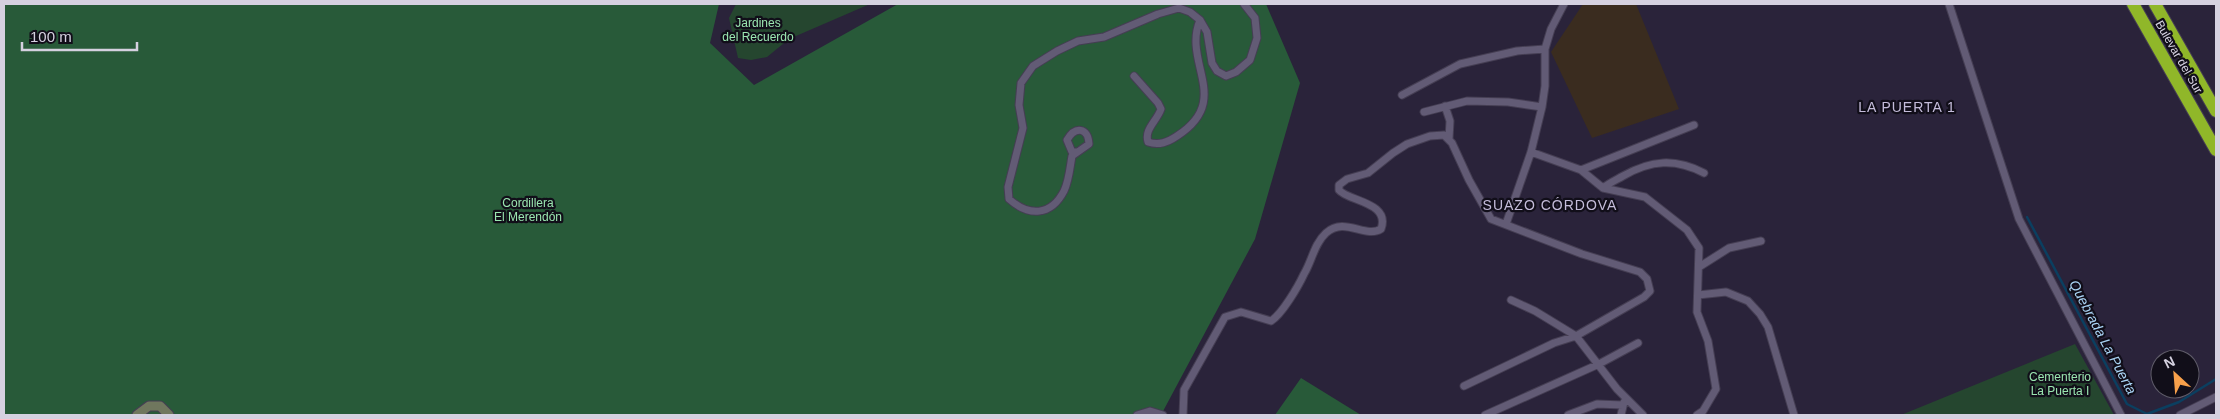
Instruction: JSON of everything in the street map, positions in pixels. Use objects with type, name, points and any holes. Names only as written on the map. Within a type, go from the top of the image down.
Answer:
[{"type":"highway","name":"Bulevar del Sur","points":[[2134,4],[2216,150]]},
{"type":"highway","name":"Bulevar del Sur","points":[[2155,4],[2216,111]]},
{"type":"street","points":[[1076,152],[1072,156],[1065,190],[1054,205],[1043,211],[1032,211],[1019,208],[1009,199],[1008,187],[1023,128],[1018,105],[1021,83],[1033,66],[1078,41],[1104,37],[1179,8],[1190,12],[1200,20],[1207,32],[1212,63],[1217,71],[1226,76],[1236,72],[1250,60],[1257,38],[1255,18],[1244,4]]},
{"type":"street","points":[[1506,224],[1531,152],[1542,107],[1546,72],[1545,49],[1550,29],[1564,4]]},
{"type":"street","points":[[1949,4],[2019,219],[2121,415]]},
{"type":"street","points":[[1134,76],[1161,109],[1148,130],[1146,136],[1148,142],[1154,144],[1166,142],[1184,131],[1196,119],[1204,104],[1205,88],[1195,39],[1200,20]]},
{"type":"street","points":[[1402,95],[1460,64],[1517,52],[1545,49]]},
{"type":"street","points":[[1424,112],[1456,102],[1480,100],[1542,107]]},
{"type":"street","points":[[1445,106],[1450,121],[1449,139],[1486,212],[1495,222],[1506,224],[1582,254],[1640,272],[1647,279],[1650,291],[1644,297],[1576,336],[1554,343],[1464,386]]},
{"type":"street","points":[[1581,170],[1694,126]]},
{"type":"street","points":[[1183,415],[1184,390],[1225,317],[1241,312],[1266,322],[1271,321],[1278,315],[1305,274],[1313,252],[1325,234],[1343,226],[1374,232],[1381,229],[1382,220],[1375,209],[1366,202],[1342,194],[1338,187],[1342,182],[1368,173],[1407,144],[1437,134],[1449,139]]},
{"type":"street","points":[[1531,152],[1581,170],[1603,188],[1645,197],[1687,230],[1699,248],[1700,267],[1697,312],[1708,341],[1716,389],[1703,411],[1698,415]]},
{"type":"street","points":[[1603,188],[1638,168],[1650,164],[1675,163],[1692,167],[1704,173]]},
{"type":"street","points":[[1700,267],[1729,248],[1762,241]]},
{"type":"street","points":[[1698,295],[1726,292],[1748,301],[1760,314],[1768,327],[1794,415]]},
{"type":"street","points":[[1512,300],[1535,311],[1576,336],[1599,364],[1624,401],[1643,415]]},
{"type":"street","points":[[1485,415],[1599,364],[1638,343]]},
{"type":"street","points":[[2180,415],[2216,397]]},
{"type":"street","points":[[1568,415],[1597,404],[1624,401]]},
{"type":"street","points":[[1621,415],[1624,401]]},
{"type":"street","points":[[136,415],[149,406],[160,406],[169,415]]},
{"type":"street","points":[[1137,415],[1150,411],[1163,415]]},
{"type":"shaded area","points":[[1583,4],[1636,4],[1679,109],[1592,138],[1551,52]]},
{"type":"green space","name":"Cordillera El Merendón","points":[[4,4],[719,4],[710,43],[754,85],[898,4],[1266,4],[1300,83],[1255,239],[1161,415],[4,415]]},
{"type":"green space","name":"Jardines del Recuerdo","points":[[736,4],[870,4],[789,39],[767,57],[751,60],[738,58],[729,18]]},
{"type":"green space","name":"Cementerio La Puerta I","points":[[2075,344],[2114,415],[1901,415]]},
{"type":"green space","points":[[1301,378],[1361,415],[1275,415]]},
{"type":"waterway","name":"Quebrada La Puerta","points":[[2027,217],[2127,404],[2147,414],[2179,402],[2216,379]]},
{"type":"district","name":"LA PUERTA 1","points":[[1907,107]]},
{"type":"district","name":"SUAZO CÓRDOVA","points":[[1550,205]]}]
